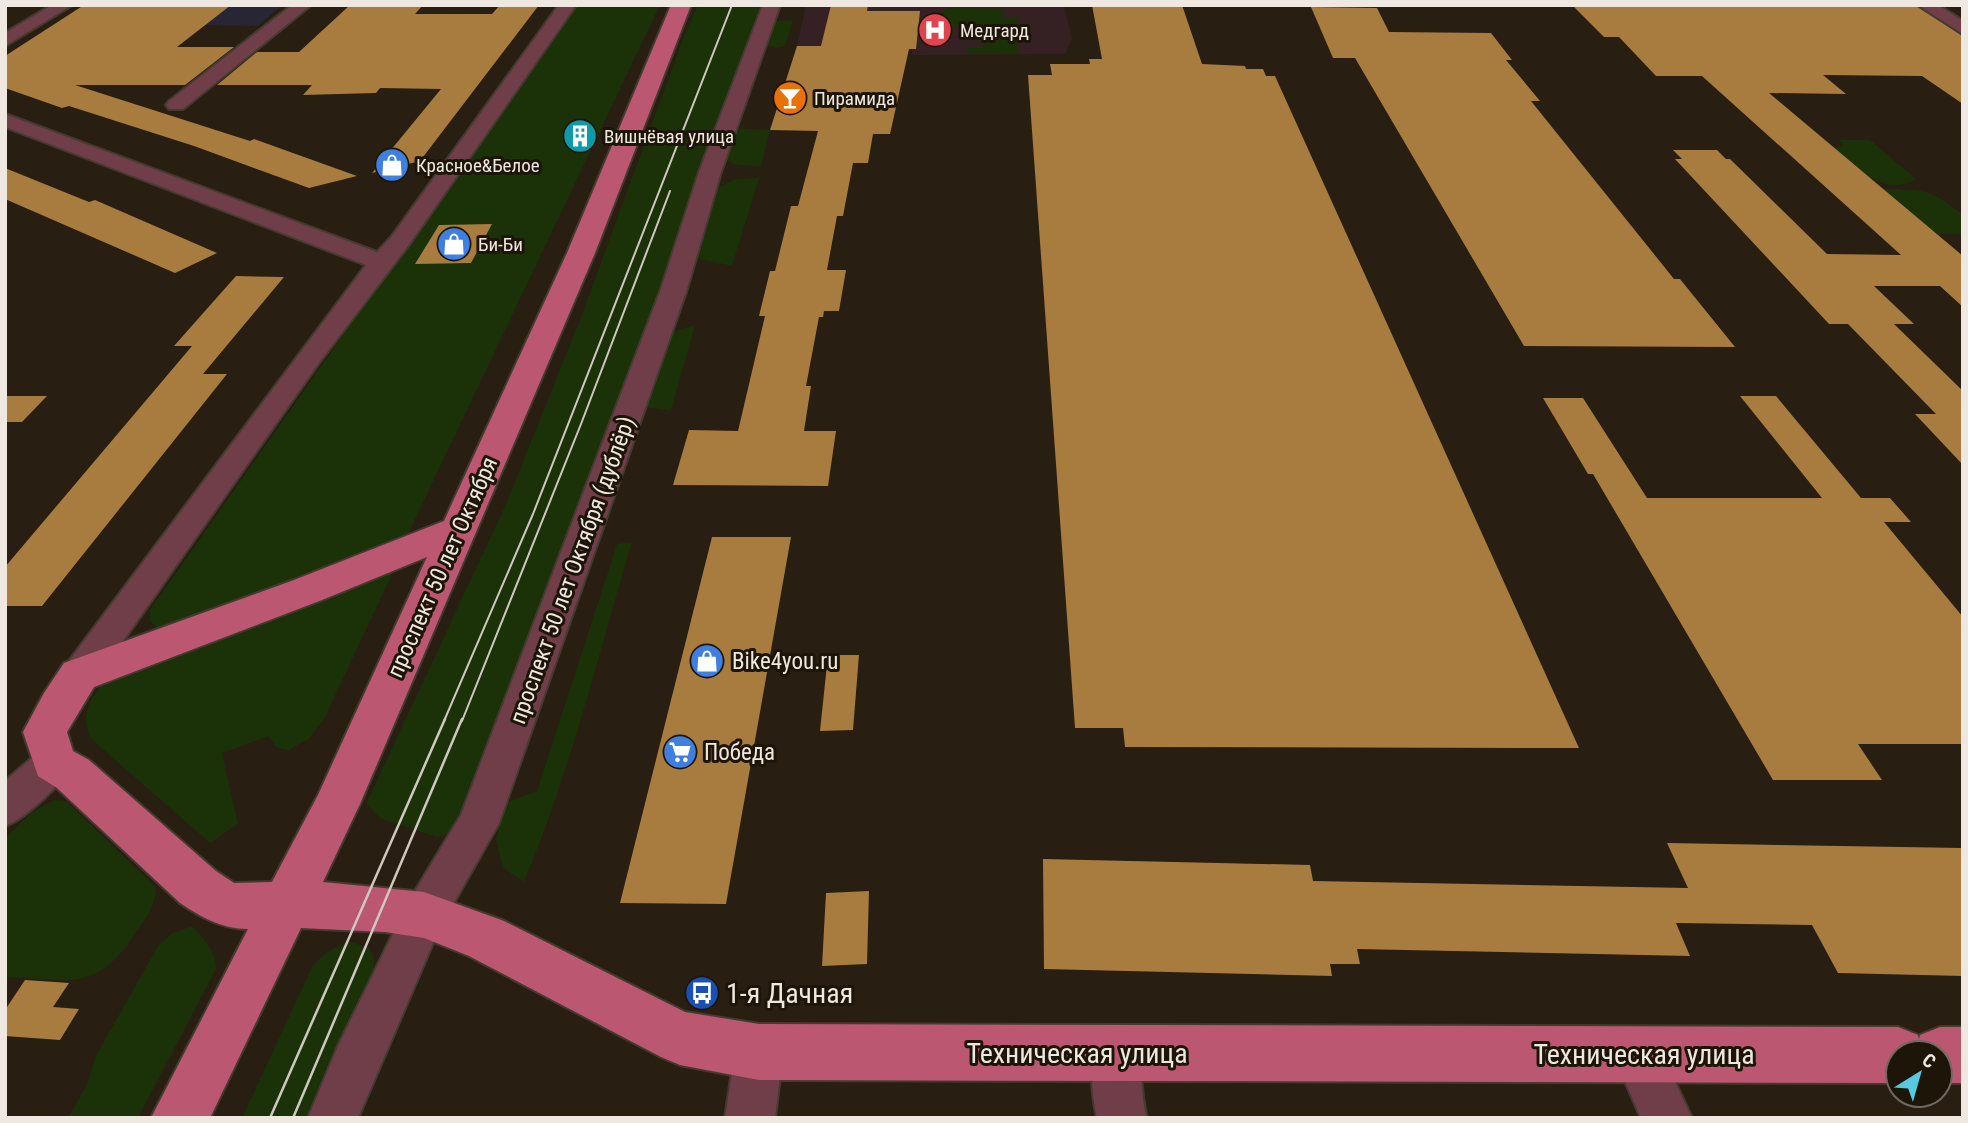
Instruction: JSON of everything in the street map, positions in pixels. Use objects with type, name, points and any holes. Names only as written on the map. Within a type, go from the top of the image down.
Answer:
[{"type":"main road","name":"проспект 50 лет Октября","points":[[180,1118],[337,804],[581,253],[681,5]]},
{"type":"main road","points":[[54,763],[45,732],[79,675],[308,590],[459,529]]},
{"type":"main road","name":"Техническая улица","points":[[54,763],[73,774],[198,887],[219,901],[234,906],[364,907],[424,915],[486,938],[680,1038],[759,1052],[1884,1055]]},
{"type":"street","points":[[5,41],[64,5]]},
{"type":"street","points":[[176,105],[303,5]]},
{"type":"street","points":[[79,675],[222,475],[381,262],[400,241],[568,5]]},
{"type":"street","name":"проспект 50 лет Октября (дублёр)","points":[[333,1118],[355,1063],[424,915],[479,823],[674,289],[710,172],[772,5]]},
{"type":"street","points":[[1926,5],[1963,29]]},
{"type":"street","points":[[5,120],[381,262]]},
{"type":"street","points":[[5,809],[54,763]]},
{"type":"street","points":[[750,1118],[759,1052]]},
{"type":"street","points":[[1116,1052],[1118,1102],[1122,1118]]},
{"type":"street","points":[[1637,1054],[1667,1118]]},
{"type":"shaded area","points":[[167,5],[282,5],[258,26],[141,24]]},
{"type":"shaded area","name":"Медгард","points":[[806,5],[1064,5],[1072,39],[1065,54],[912,55],[912,49],[797,46]]},
{"type":"green space","points":[[578,5],[660,5],[409,532],[385,550],[160,629],[150,622],[150,610]]},
{"type":"green space","points":[[698,5],[766,5],[463,820],[453,833],[437,837],[380,818],[366,804],[506,504],[581,317],[684,36]]},
{"type":"green space","points":[[951,8],[1003,9],[1004,18],[1018,18],[1019,32],[1012,35],[966,34],[966,28],[944,27],[941,11]]},
{"type":"green space","points":[[793,20],[785,46],[777,48],[764,45],[773,21]]},
{"type":"green space","points":[[1015,38],[1019,53],[968,53],[968,48],[983,48],[983,39]]},
{"type":"green space","points":[[735,128],[770,130],[761,167],[734,164],[726,160]]},
{"type":"green space","points":[[1838,140],[1870,140],[1916,179],[1893,185],[1871,178],[1833,147],[1841,147],[1843,144]]},
{"type":"green space","points":[[759,178],[732,266],[700,259],[693,252],[715,189],[735,179]]},
{"type":"green space","points":[[1883,189],[1918,190],[1943,200],[1963,215],[1963,234],[1936,234]]},
{"type":"green space","points":[[695,325],[671,411],[646,407],[644,405],[672,332]]},
{"type":"green space","points":[[632,542],[556,799],[524,882],[503,868],[496,839],[503,804],[537,791],[617,544]]},
{"type":"green space","points":[[396,566],[325,717],[309,739],[288,750],[276,747],[269,736],[222,753],[238,824],[210,843],[90,738],[87,713],[106,676]]},
{"type":"green space","points":[[54,800],[66,801],[156,887],[153,905],[123,951],[95,974],[66,980],[5,977],[5,838],[31,813]]},
{"type":"green space","points":[[192,926],[212,951],[216,969],[138,1118],[68,1118],[86,1086],[97,1054],[158,946],[171,934]]},
{"type":"green space","points":[[351,942],[369,948],[374,959],[374,976],[318,1118],[242,1118],[311,969],[328,951]]},
{"type":"building","points":[[84,5],[231,5],[177,47],[234,47],[185,85],[75,85],[250,141],[254,139],[357,176],[309,188],[194,146],[69,106],[62,108],[5,88],[5,56]]},
{"type":"building","points":[[350,5],[423,5],[415,14],[492,14],[500,5],[539,5],[420,161],[372,173],[441,89],[380,88],[376,93],[303,95],[312,85],[217,85],[257,52],[299,52]]},
{"type":"building","points":[[831,5],[868,5],[867,11],[920,11],[916,49],[909,49],[890,134],[873,134],[868,163],[853,163],[843,216],[837,216],[827,270],[846,270],[839,311],[824,311],[823,317],[819,317],[806,386],[811,386],[804,431],[836,431],[828,486],[673,485],[689,430],[738,431],[765,316],[759,316],[770,271],[775,271],[791,206],[798,206],[818,131],[770,130],[797,46],[821,46]]},
{"type":"building","points":[[1092,5],[1182,5],[1202,64],[1245,66],[1246,69],[1263,69],[1266,76],[1275,76],[1579,748],[1125,747],[1123,728],[1075,728],[1028,75],[1052,75],[1050,64],[1090,64],[1089,59],[1102,59]]},
{"type":"building","points":[[1643,5],[1915,5],[1963,36],[1963,104],[1922,76],[1823,75],[1846,94],[1769,93],[1963,256],[1963,307],[1940,286],[1874,286],[1914,324],[1894,324],[1963,391],[1963,465],[1915,414],[1936,414],[1848,324],[1829,324],[1675,159],[1682,159],[1673,150],[1717,150],[1726,159],[1730,159],[1827,254],[1901,255],[1702,76],[1656,76],[1619,37],[1604,37],[1574,7],[1645,7]]},
{"type":"building","points":[[1311,7],[1377,8],[1389,32],[1491,33],[1512,60],[1506,60],[1540,101],[1531,101],[1674,279],[1680,279],[1735,347],[1524,346],[1355,58],[1333,58]]},
{"type":"building","points":[[5,168],[89,202],[95,200],[217,253],[175,273],[5,199]]},
{"type":"building","name":"Би-Би","points":[[492,224],[471,263],[415,264],[439,225]]},
{"type":"building","points":[[236,276],[284,277],[203,374],[227,374],[42,606],[5,606],[5,567],[192,346],[174,346]]},
{"type":"building","points":[[5,396],[47,396],[22,422],[5,422]]},
{"type":"building","points":[[1740,396],[1776,396],[1861,498],[1890,498],[1911,522],[1884,522],[1963,617],[1963,744],[1858,744],[1882,780],[1773,780],[1593,474],[1588,474],[1543,398],[1583,398],[1647,498],[1822,498]]},
{"type":"building","points":[[712,537],[791,537],[726,904],[620,903]]},
{"type":"building","points":[[828,655],[859,655],[853,730],[820,731]]},
{"type":"building","points":[[1667,843],[1963,848],[1963,976],[1838,973],[1812,925],[1676,923],[1690,956],[1357,949],[1360,964],[1330,964],[1332,976],[1044,969],[1043,859],[1310,865],[1313,881],[1688,888]]},
{"type":"building","points":[[869,891],[867,964],[822,966],[826,893]]},
{"type":"building","points":[[25,980],[69,983],[53,1007],[79,1009],[60,1040],[5,1036],[5,1010]]},
{"type":"tram line","points":[[444,721],[533,514],[732,5]]},
{"type":"tram line","points":[[462,721],[581,424],[670,191]]},
{"type":"tram line","points":[[270,1118],[445,719]]},
{"type":"tram line","points":[[293,1118],[462,719]]},
{"type":"place","name":"Медгард","points":[[935,30]]},
{"type":"place","name":"Пирамида","points":[[790,98]]},
{"type":"place","name":"Вишнёвая улица","points":[[580,136]]},
{"type":"place","name":"Красное&Белое","points":[[392,165]]},
{"type":"place","name":"Би-Би","points":[[454,244]]},
{"type":"place","name":"Bike4you.ru","points":[[707,661]]},
{"type":"place","name":"Победа","points":[[680,752]]},
{"type":"place","name":"1-я Дачная","points":[[702,993]]}]
